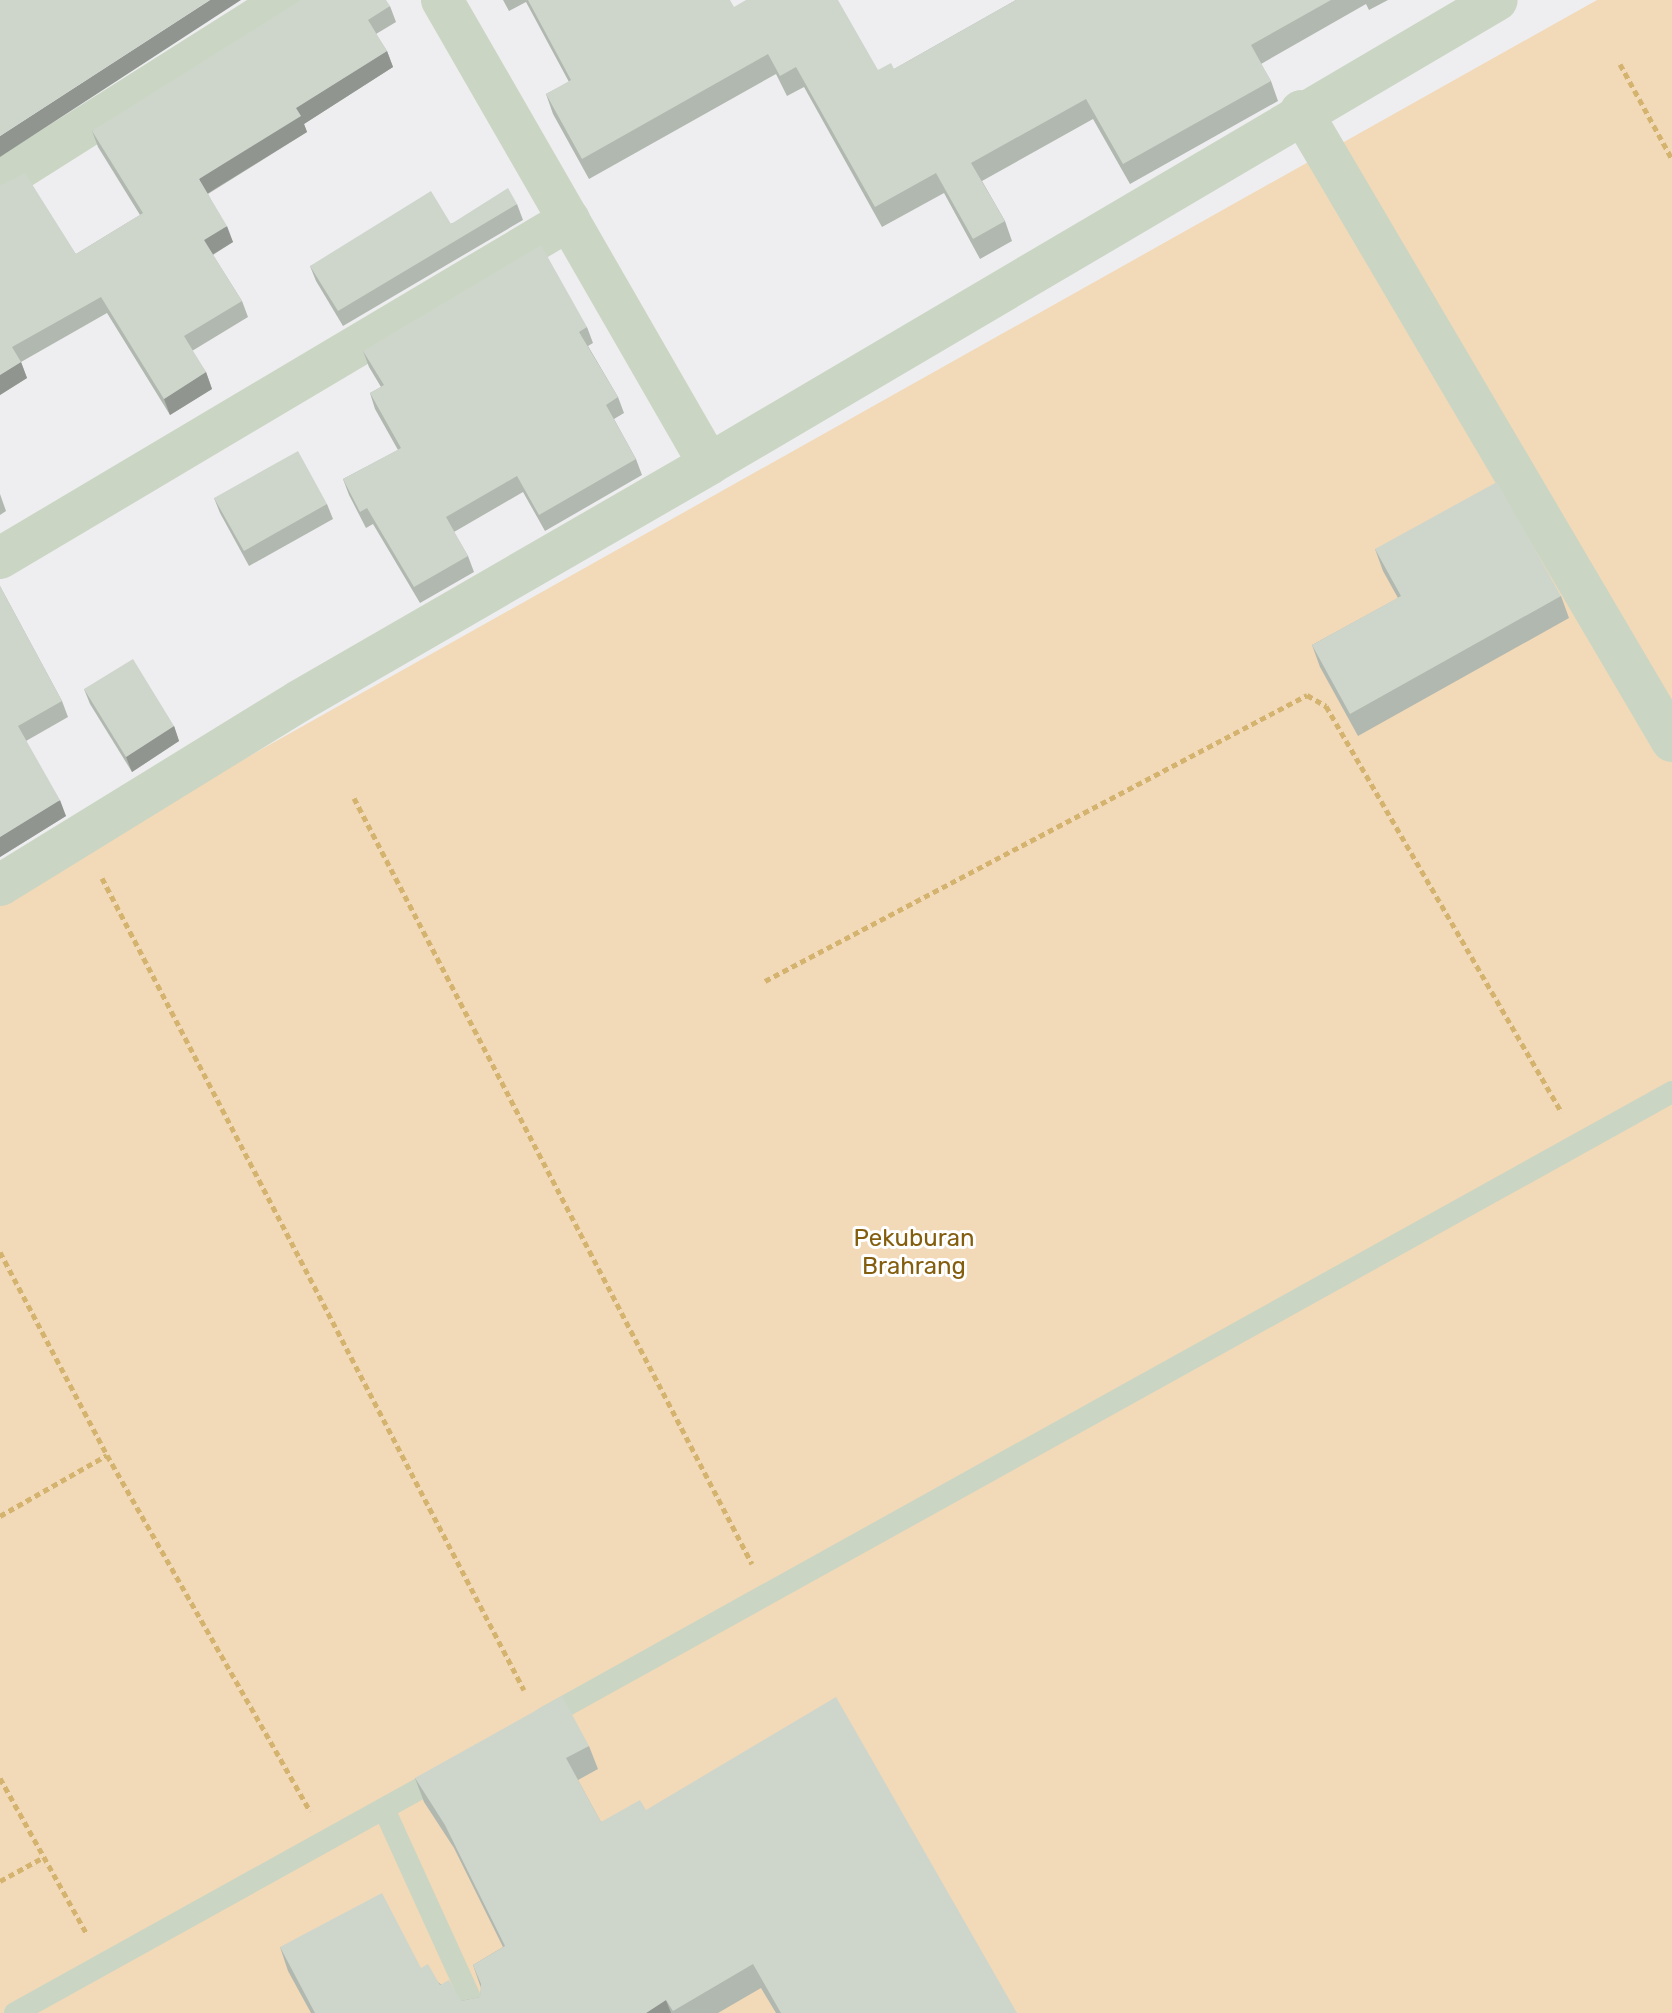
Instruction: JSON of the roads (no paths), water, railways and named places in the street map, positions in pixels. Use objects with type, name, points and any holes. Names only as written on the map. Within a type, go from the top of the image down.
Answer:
[{"type":"street","points":[[0,181],[286,0]]},
{"type":"street","points":[[442,0],[709,464]]},
{"type":"street","points":[[0,885],[299,701],[709,464],[1301,111],[1497,0]]},
{"type":"street","points":[[1301,111],[1672,741]]},
{"type":"street","points":[[0,558],[569,220]]},
{"type":"lane","points":[[534,1724],[1534,1172],[1579,1141],[1672,1092]]},
{"type":"lane","points":[[15,2013],[462,1765]]},
{"type":"lane","points":[[384,1809],[477,2013]]},
{"type":"park label","name":"Pekuburan Brahrang","points":[[914,1253]]}]
